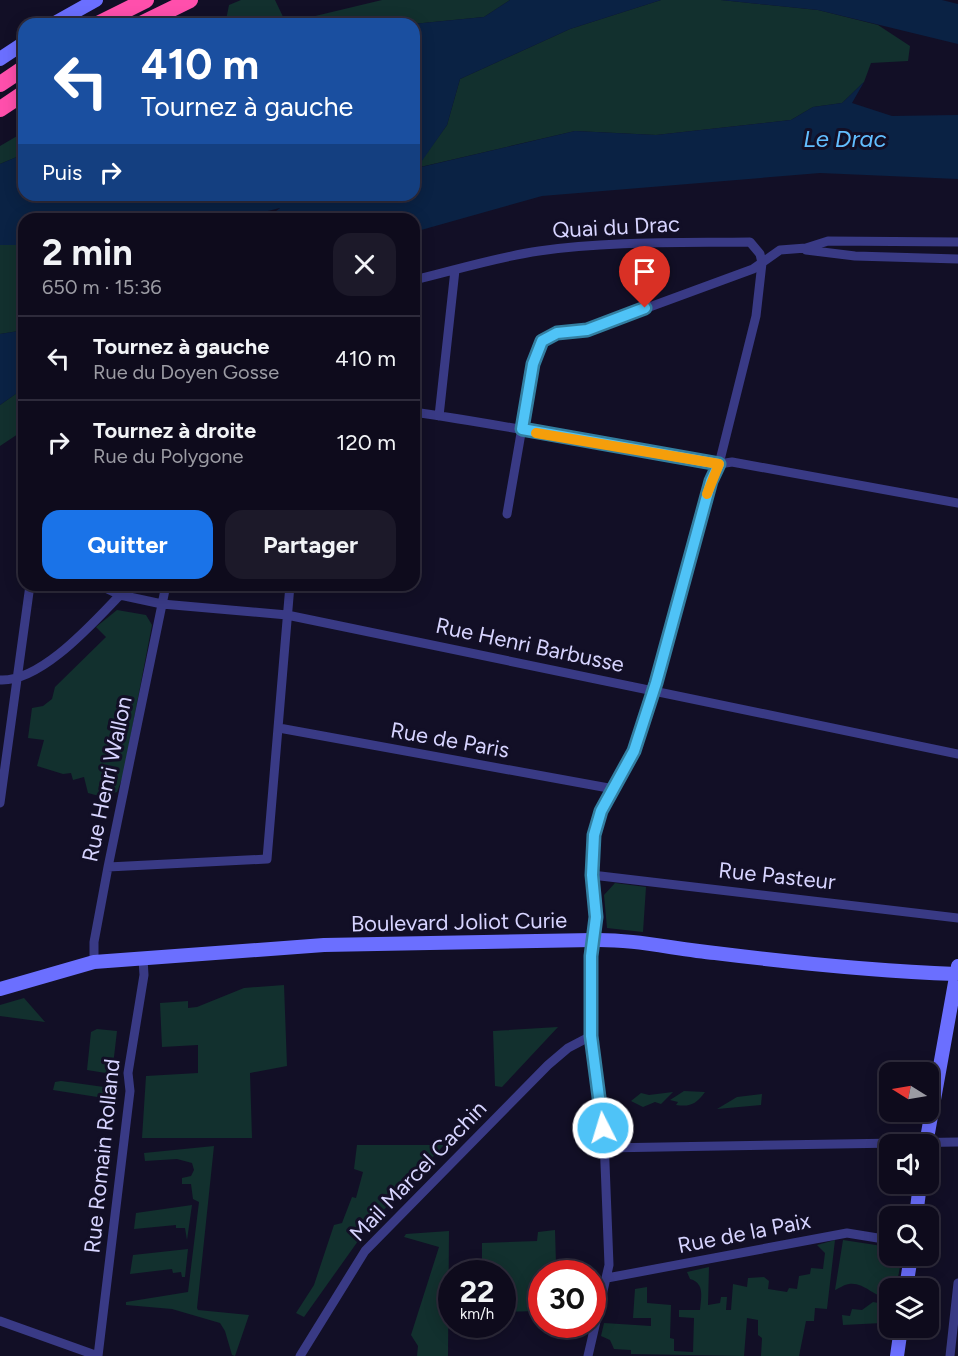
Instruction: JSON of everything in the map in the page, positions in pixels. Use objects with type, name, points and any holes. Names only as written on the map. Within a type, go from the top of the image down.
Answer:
[{"type":"highway","points":[[110,18],[146,0]]},
{"type":"highway","points":[[153,18],[190,0]]},
{"type":"highway","points":[[0,84],[18,72]]},
{"type":"highway","points":[[0,110],[18,97]]},
{"type":"street","points":[[64,18],[96,0]]},
{"type":"street","points":[[0,59],[18,47]]},
{"type":"street","points":[[507,514],[537,347],[546,337],[557,333],[587,330],[753,269],[780,250],[806,248],[828,241],[958,242]]},
{"type":"street","name":"Quai du Drac","points":[[420,279],[539,251],[711,243],[750,242],[760,254],[762,263]]},
{"type":"street","points":[[806,248],[806,252],[855,256],[958,260]]},
{"type":"street","points":[[588,1356],[609,1265],[603,1113],[591,1036],[593,940],[596,917],[592,875],[596,823],[634,751],[653,691],[711,481],[719,464],[756,316],[762,263]]},
{"type":"street","points":[[439,416],[455,270]]},
{"type":"street","points":[[420,413],[719,464],[732,462],[958,503]]},
{"type":"street","points":[[0,803],[4,744],[19,675],[29,591]]},
{"type":"street","points":[[0,680],[9,680],[43,668],[120,595],[112,591]]},
{"type":"street","name":"Rue Henri Wallon","points":[[94,963],[94,942],[108,867],[165,591]]},
{"type":"street","points":[[108,867],[267,859],[289,591]]},
{"type":"street","name":"Rue Henri Barbusse","points":[[120,595],[162,604],[287,615],[958,754]]},
{"type":"street","name":"Rue de Paris","points":[[279,728],[614,789]]},
{"type":"street","name":"Rue Pasteur","points":[[592,875],[958,918]]},
{"type":"street","name":"Boulevard Joliot Curie","points":[[0,989],[94,963],[324,945],[593,940],[637,941],[716,954],[834,966],[957,972]]},
{"type":"street","name":"Rue Romain Rolland","points":[[98,1356],[130,1091],[128,1073],[144,975],[143,959]]},
{"type":"street","points":[[928,1134],[957,972]]},
{"type":"street","name":"Mail Marcel Cachin","points":[[300,1356],[365,1251],[548,1065],[568,1048],[591,1036]]},
{"type":"street","points":[[939,1143],[958,1142]]},
{"type":"street","points":[[604,1148],[879,1145]]},
{"type":"street","name":"Rue de la Paix","points":[[607,1278],[847,1233],[879,1238]]},
{"type":"street","points":[[950,1356],[958,1283]]},
{"type":"street","points":[[0,1322],[98,1356]]},
{"type":"street","points":[[897,1356],[900,1338]]},
{"type":"green space","points":[[241,0],[275,0],[284,18],[226,18],[229,5]]},
{"type":"green space","points":[[382,0],[510,0],[484,17],[420,23],[420,18],[307,18]]},
{"type":"green space","points":[[661,0],[721,0],[818,10],[878,25],[910,46],[908,61],[871,63],[864,82],[842,103],[813,107],[791,120],[656,135],[575,131],[420,167],[420,162],[447,125],[460,79],[570,29]]},
{"type":"green space","points":[[18,136],[18,156],[0,164],[0,146]]},
{"type":"green space","points":[[0,245],[18,245],[18,331],[0,334]]},
{"type":"green space","points":[[18,392],[18,434],[0,446],[0,405]]},
{"type":"green space","points":[[117,610],[146,615],[152,625],[123,776],[117,792],[99,796],[88,793],[84,777],[73,780],[71,773],[63,774],[37,766],[44,740],[28,738],[32,708],[43,706],[52,699],[55,687],[106,637],[96,627]]},
{"type":"green space","points":[[615,883],[646,887],[643,932],[607,928],[604,895]]},
{"type":"green space","points":[[284,985],[287,1066],[250,1073],[252,1138],[142,1138],[146,1076],[198,1073],[198,1045],[162,1047],[160,1003],[188,1001],[188,1008],[197,1007],[244,988]]},
{"type":"green space","points":[[24,998],[45,1022],[0,1016],[0,1005]]},
{"type":"green space","points":[[558,1027],[502,1087],[495,1086],[493,1031]]},
{"type":"green space","points":[[97,1029],[117,1031],[112,1074],[87,1070],[91,1032]]},
{"type":"green space","points":[[55,1082],[111,1088],[110,1099],[53,1090]]},
{"type":"green space","points":[[684,1091],[705,1092],[696,1102],[686,1106],[676,1105],[678,1102],[670,1100]]},
{"type":"green space","points":[[673,1092],[661,1104],[655,1102],[643,1107],[631,1101],[641,1093],[649,1095]]},
{"type":"green space","points":[[762,1094],[761,1105],[717,1109],[737,1097]]},
{"type":"green space","points":[[357,1145],[444,1145],[368,1227],[304,1317],[296,1313],[314,1285],[334,1225],[342,1223],[352,1197],[356,1198],[363,1172],[354,1169]]},
{"type":"green space","points":[[214,1146],[197,1308],[198,1310],[249,1315],[235,1356],[232,1355],[225,1331],[220,1323],[172,1309],[126,1305],[126,1302],[188,1292],[199,1202],[193,1199],[191,1184],[182,1184],[182,1178],[191,1176],[194,1170],[192,1163],[177,1159],[145,1161],[144,1153]]},
{"type":"green space","points":[[192,1205],[187,1240],[185,1228],[176,1228],[176,1225],[134,1229],[136,1213]]},
{"type":"green space","points":[[555,1230],[556,1260],[528,1260],[528,1311],[516,1312],[516,1260],[482,1260],[482,1243],[537,1241],[538,1232]]},
{"type":"green space","points":[[449,1231],[449,1260],[438,1260],[438,1338],[448,1338],[448,1356],[417,1356],[418,1346],[411,1335],[439,1247],[404,1237],[406,1234]]},
{"type":"green space","points":[[835,1240],[827,1309],[815,1308],[814,1321],[806,1321],[799,1356],[761,1356],[762,1338],[758,1335],[758,1320],[747,1318],[744,1356],[631,1354],[631,1350],[614,1349],[610,1340],[606,1338],[606,1323],[651,1326],[651,1318],[633,1318],[635,1289],[647,1287],[647,1303],[671,1305],[670,1338],[674,1339],[674,1351],[693,1352],[694,1318],[679,1317],[679,1310],[700,1310],[701,1291],[687,1272],[709,1267],[708,1305],[720,1303],[721,1297],[727,1297],[726,1310],[731,1310],[733,1284],[747,1287],[748,1278],[764,1277],[769,1281],[768,1289],[787,1292],[789,1288],[797,1289],[799,1276],[810,1274],[811,1268],[823,1269],[825,1253],[817,1245]]},
{"type":"green space","points":[[843,1240],[879,1245],[879,1266],[900,1266],[898,1278],[879,1278],[879,1296],[854,1284],[847,1284],[835,1290]]},
{"type":"green space","points":[[188,1249],[185,1277],[182,1277],[181,1272],[173,1273],[172,1269],[130,1274],[133,1255]]},
{"type":"green space","points":[[873,1302],[879,1303],[879,1323],[843,1325],[842,1315],[850,1316],[852,1309],[862,1310]]},
{"type":"water","name":"Le Drac","points":[[510,0],[661,0],[570,29],[460,79],[447,125],[420,164],[420,23],[484,17]]},
{"type":"water","points":[[721,0],[942,0],[958,4],[958,44],[818,10]]},
{"type":"water","name":"Le Drac","points":[[864,82],[852,103],[892,116],[958,115],[958,179],[820,173],[542,196],[420,230],[420,213],[274,213],[280,208],[260,213],[18,213],[18,245],[0,245],[0,164],[18,156],[18,201],[420,201],[420,167],[575,131],[656,135],[791,120],[813,107],[842,103]]},
{"type":"water","points":[[18,331],[18,392],[0,405],[0,334]]},
{"type":"slow traffic","points":[[536,433],[719,464],[707,494]]},
{"type":"route","points":[[603,1128],[603,1113],[591,1036],[591,956],[596,917],[592,875],[596,823],[634,751],[677,611],[711,481],[719,464],[539,433],[522,429],[522,421],[537,347],[546,337],[557,333],[587,330],[645,308]]}]
